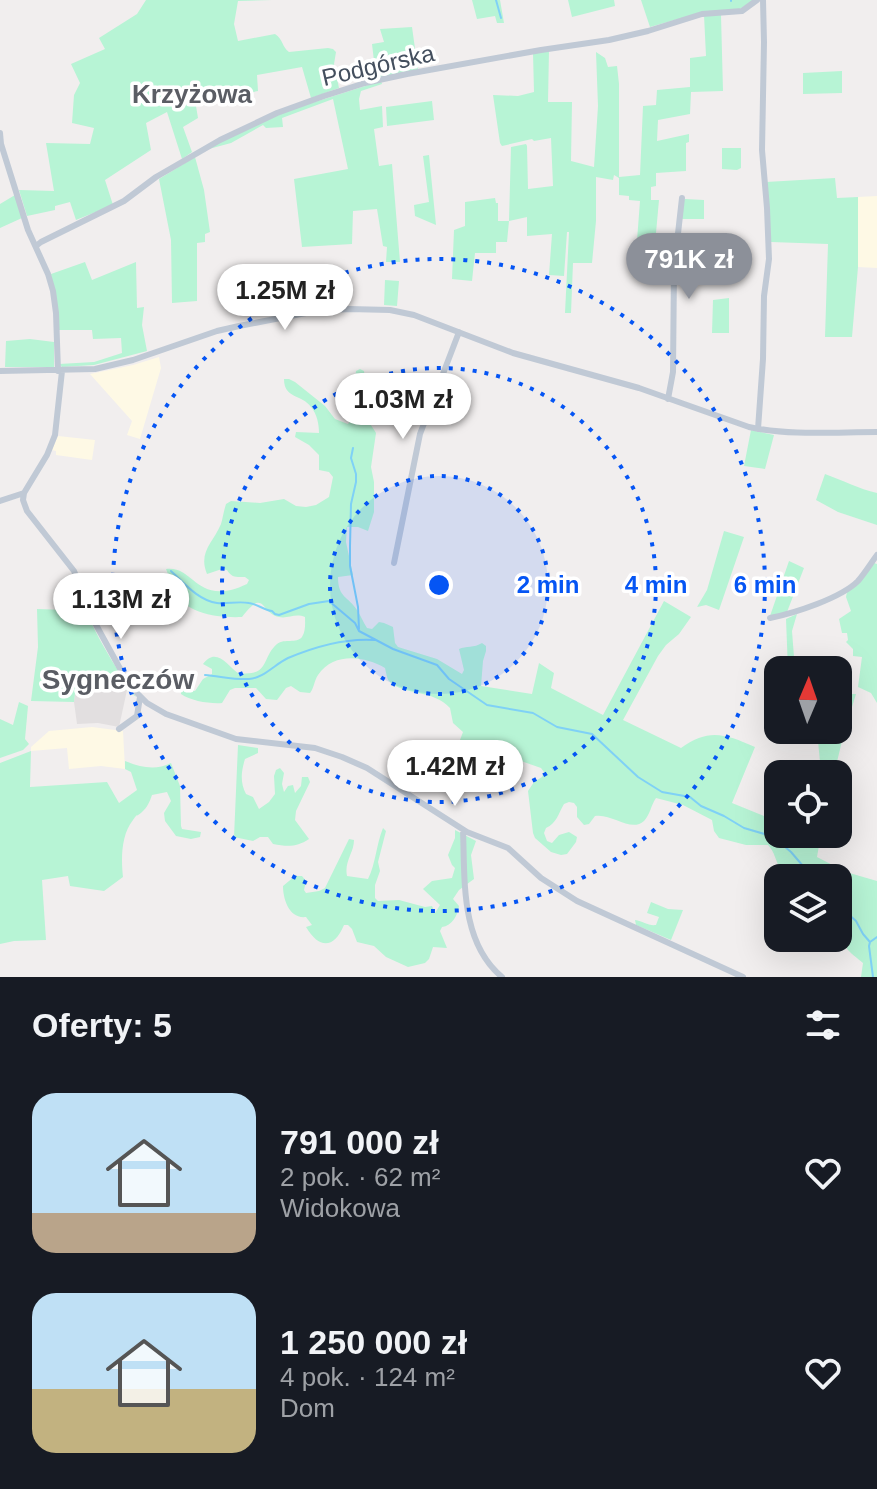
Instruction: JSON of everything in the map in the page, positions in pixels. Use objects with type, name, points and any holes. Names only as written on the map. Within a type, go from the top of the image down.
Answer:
[{"type":"street","name":"Podgórska","points":[[36,246],[124,201],[156,177],[220,140],[277,113],[324,96],[375,80],[609,40],[702,14],[742,11],[757,0]]},
{"type":"street","points":[[758,429],[764,296],[769,259],[762,150],[763,0]]},
{"type":"street","points":[[0,133],[28,230],[53,291],[60,371],[53,441],[23,500],[27,511],[70,564],[101,636],[140,697],[166,714],[236,739],[315,748],[367,768],[463,830],[508,848],[541,878],[577,901],[743,977]]},
{"type":"street","points":[[668,399],[673,372],[674,269],[682,198]]},
{"type":"street","points":[[0,371],[82,370],[122,363],[217,331],[316,311],[392,311],[414,315],[513,353],[639,388],[758,429],[877,432]]},
{"type":"street","points":[[394,563],[420,434],[459,332]]},
{"type":"street","points":[[0,501],[24,493]]},
{"type":"street","points":[[770,618],[791,614],[842,593],[858,581],[877,555]]},
{"type":"street","points":[[119,729],[137,716],[140,697]]},
{"type":"street","points":[[463,830],[466,901],[471,928],[482,955],[502,977]]},
{"type":"shaded area","points":[[877,196],[877,268],[858,267],[858,197]]},
{"type":"shaded area","points":[[159,357],[161,368],[140,439],[127,435],[132,421],[90,374]]},
{"type":"shaded area","points":[[58,436],[95,440],[92,460],[56,455],[56,451],[52,450]]},
{"type":"shaded area","points":[[109,683],[110,690],[127,690],[119,727],[98,723],[77,724],[74,702],[76,685]]},
{"type":"shaded area","points":[[92,727],[123,731],[125,769],[101,766],[69,769],[67,748],[31,751],[31,747],[49,731]]},
{"type":"green space","points":[[146,0],[272,0],[238,1],[234,24],[238,41],[275,34],[289,52],[333,49],[336,52],[334,64],[339,88],[311,98],[302,67],[257,75],[258,91],[196,106],[198,118],[183,127],[192,152],[182,159],[167,112],[146,123],[151,150],[105,180],[113,205],[76,220],[70,202],[55,206],[55,210],[27,216],[19,190],[54,191],[46,143],[90,144],[94,128],[72,123],[74,95],[80,83],[71,64],[105,49],[99,38],[137,14]]},
{"type":"green space","points":[[472,0],[500,0],[504,23],[497,23],[495,16],[477,19]]},
{"type":"green space","points":[[568,0],[614,0],[615,6],[572,17]]},
{"type":"green space","points":[[641,0],[754,0],[738,10],[703,12],[650,27]]},
{"type":"green space","points":[[704,15],[721,15],[723,91],[691,92],[690,114],[658,120],[657,141],[689,134],[689,142],[686,143],[686,171],[656,173],[656,186],[651,187],[651,200],[659,200],[651,268],[635,267],[640,201],[619,195],[619,178],[614,175],[613,180],[596,177],[592,263],[573,263],[571,313],[565,313],[569,232],[564,276],[549,275],[552,234],[527,236],[527,217],[509,221],[511,147],[527,146],[528,189],[553,186],[551,138],[502,146],[500,143],[493,95],[518,96],[534,92],[533,53],[549,50],[548,102],[572,102],[571,161],[594,167],[598,106],[596,52],[605,58],[608,67],[617,66],[619,177],[640,175],[643,106],[656,105],[657,90],[690,87],[690,58],[706,56]]},
{"type":"green space","points":[[412,27],[418,70],[376,78],[372,44],[384,42],[380,29]]},
{"type":"green space","points":[[842,71],[842,93],[803,94],[803,73]]},
{"type":"green space","points":[[381,81],[382,84],[361,91],[360,110],[382,106],[383,127],[374,129],[379,166],[392,164],[400,262],[386,262],[387,247],[383,246],[377,209],[353,211],[352,244],[302,247],[294,179],[348,169],[333,99],[282,118],[283,127],[266,128],[263,125],[231,143],[205,150],[277,114]]},
{"type":"green space","points":[[432,101],[434,120],[387,126],[386,107]]},
{"type":"green space","points":[[722,148],[741,148],[741,168],[722,169]]},
{"type":"green space","points":[[429,155],[436,225],[415,216],[414,205],[429,202],[423,156]]},
{"type":"green space","points":[[195,157],[210,232],[205,234],[205,242],[197,243],[197,301],[172,303],[171,240],[159,179]]},
{"type":"green space","points":[[835,178],[837,198],[858,197],[858,267],[852,337],[825,337],[828,244],[771,242],[766,182]]},
{"type":"green space","points":[[15,195],[22,218],[0,228],[0,204]]},
{"type":"green space","points":[[495,198],[498,221],[509,221],[507,242],[496,242],[496,253],[475,253],[472,281],[452,279],[454,230],[465,226],[465,202]]},
{"type":"green space","points":[[685,199],[704,200],[704,219],[681,219]]},
{"type":"green space","points":[[85,262],[92,280],[136,262],[137,308],[144,307],[142,325],[147,351],[94,365],[62,367],[59,364],[94,362],[122,353],[121,338],[93,339],[92,330],[58,330],[51,274]]},
{"type":"green space","points":[[385,280],[399,281],[397,306],[384,305]]},
{"type":"green space","points":[[729,298],[729,333],[712,333],[713,300]]},
{"type":"green space","points":[[30,339],[54,342],[54,367],[5,367],[6,341]]},
{"type":"green space","points":[[356,371],[364,371],[366,382],[375,391],[368,415],[376,433],[371,467],[374,512],[368,531],[347,527],[346,542],[353,575],[338,577],[338,584],[367,628],[372,629],[379,622],[393,627],[398,647],[437,659],[462,674],[464,670],[459,649],[482,643],[486,651],[481,686],[532,694],[539,663],[554,673],[551,688],[603,715],[664,601],[691,617],[658,656],[623,720],[681,748],[709,735],[726,736],[755,747],[732,803],[764,816],[764,845],[746,845],[719,838],[712,820],[683,805],[656,798],[646,819],[633,825],[595,816],[584,825],[577,817],[574,803],[564,804],[544,833],[547,841],[552,843],[559,835],[569,832],[577,837],[576,842],[567,854],[551,852],[533,833],[528,791],[542,777],[544,772],[541,768],[521,761],[516,752],[497,740],[486,743],[476,762],[460,760],[454,756],[463,732],[453,723],[450,708],[435,698],[395,686],[388,680],[385,668],[368,661],[350,658],[332,663],[318,675],[310,693],[300,692],[291,686],[277,700],[266,699],[256,688],[230,690],[222,703],[201,702],[181,694],[181,689],[195,691],[203,679],[212,674],[212,669],[203,664],[208,659],[222,659],[238,673],[255,672],[264,665],[277,644],[302,637],[305,617],[279,617],[259,603],[249,608],[242,617],[222,617],[193,609],[178,597],[166,569],[176,569],[207,589],[217,591],[247,584],[249,580],[245,577],[233,576],[227,570],[207,574],[205,554],[221,524],[226,504],[231,501],[260,503],[284,499],[296,506],[316,505],[329,497],[333,477],[329,472],[319,470],[319,455],[295,437],[296,432],[319,433],[318,423],[307,403],[287,390],[284,379],[295,382],[325,406],[335,419],[348,424],[351,420],[347,412],[352,402]]},
{"type":"green space","points":[[751,430],[774,435],[765,469],[744,466]]},
{"type":"green space","points":[[825,474],[877,493],[877,525],[838,512],[816,500]]},
{"type":"green space","points":[[724,531],[744,537],[719,610],[706,605],[697,607],[707,590]]},
{"type":"green space","points":[[789,561],[804,568],[787,612],[770,616]]},
{"type":"green space","points":[[874,563],[877,564],[877,703],[871,693],[858,687],[862,657],[853,656],[853,649],[846,642],[847,633],[842,633],[839,619],[851,611],[847,592]]},
{"type":"green space","points":[[72,576],[101,641],[136,697],[127,690],[110,690],[109,683],[106,683],[76,685],[74,702],[31,701],[38,647],[37,609],[66,610],[67,599],[80,599]]},
{"type":"green space","points":[[797,614],[792,631],[794,656],[787,656],[786,619]]},
{"type":"green space","points":[[19,702],[28,706],[25,739],[29,744],[23,750],[0,758],[0,719],[13,725]]},
{"type":"green space","points":[[818,744],[841,744],[837,760],[820,760]]},
{"type":"green space","points":[[238,745],[258,748],[258,753],[245,759],[242,777],[246,794],[253,797],[259,809],[275,794],[276,770],[280,768],[284,773],[284,792],[293,785],[295,793],[301,786],[302,777],[308,777],[310,782],[295,820],[309,839],[288,846],[273,844],[268,837],[253,841],[234,837]]},
{"type":"green space","points":[[31,751],[30,787],[107,782],[119,803],[137,790],[131,772],[125,769],[125,761],[148,767],[171,763],[180,786],[182,829],[201,832],[200,837],[191,839],[176,836],[165,821],[164,813],[171,801],[167,792],[152,795],[126,833],[122,855],[123,877],[104,891],[70,886],[68,876],[42,880],[46,940],[0,944],[0,763]]},
{"type":"green space","points":[[383,828],[386,831],[378,862],[380,871],[375,898],[378,901],[399,900],[432,906],[435,913],[440,905],[423,889],[432,881],[452,878],[455,868],[448,855],[455,830],[476,841],[471,855],[474,879],[453,899],[459,906],[457,913],[452,922],[440,931],[447,948],[433,947],[425,963],[408,967],[386,957],[374,946],[357,942],[348,925],[344,925],[336,939],[321,942],[306,927],[312,925],[306,917],[295,915],[284,897],[283,886],[295,876],[302,876],[306,881],[306,893],[325,888],[349,839],[354,840],[347,876],[368,879]]},
{"type":"green space","points":[[770,848],[819,848],[817,857],[831,864],[778,864]]},
{"type":"green space","points":[[852,874],[877,881],[877,977],[861,977],[863,963],[850,952]]},
{"type":"green space","points":[[651,902],[668,909],[683,910],[671,940],[636,925],[635,920],[656,925],[659,917],[647,913]]},
{"type":"waterway","points":[[496,0],[501,18]]},
{"type":"waterway","points":[[353,448],[351,458],[356,482],[351,504],[350,566],[359,629]]},
{"type":"waterway","points":[[171,571],[192,591],[210,602],[252,604],[279,615],[309,604],[329,601],[355,623],[359,631],[393,649],[437,665],[449,679],[487,705],[533,713],[557,727],[592,734],[638,777],[662,792],[690,797],[744,828],[768,835],[801,864]]},
{"type":"waterway","points":[[205,675],[254,678],[309,650],[342,642],[375,640]]},
{"type":"waterway","points":[[852,917],[870,942]]},
{"type":"waterway","points":[[873,977],[869,946],[877,937]]},
{"type":"district","name":"Krzyżowa","points":[[192,94]]},
{"type":"district","name":"Sygneczów","points":[[118,679]]}]
